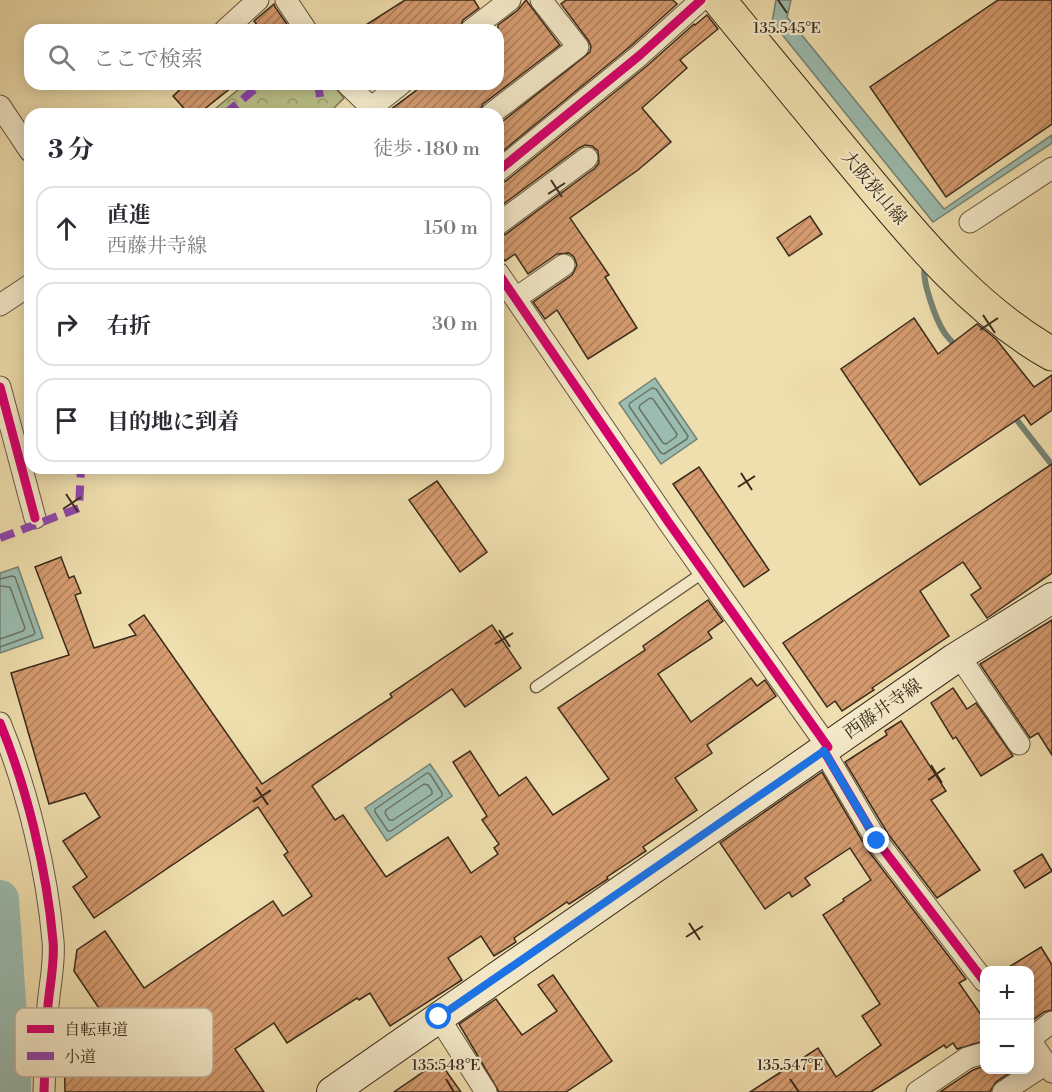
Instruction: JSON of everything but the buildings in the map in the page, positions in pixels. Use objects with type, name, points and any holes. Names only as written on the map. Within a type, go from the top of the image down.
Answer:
[{"type":"main road","name":"大阪狭山線","points":[[718,0],[900,220],[940,263],[1000,319],[1052,354]]},
{"type":"main road","name":"西藤井寺線","points":[[332,1092],[959,656],[1052,598]]},
{"type":"street","points":[[232,24],[258,0]]},
{"type":"street","points":[[286,0],[302,24]]},
{"type":"street","points":[[479,24],[510,0]]},
{"type":"street","points":[[499,108],[578,47],[541,0]]},
{"type":"street","points":[[504,166],[640,56],[701,0]]},
{"type":"street","points":[[353,90],[373,108]]},
{"type":"street","points":[[377,108],[395,90]]},
{"type":"street","points":[[0,106],[24,142]]},
{"type":"street","points":[[504,220],[587,158]]},
{"type":"street","points":[[970,222],[1052,168]]},
{"type":"street","points":[[516,298],[564,265]]},
{"type":"street","points":[[504,281],[826,749],[877,841],[980,976]]},
{"type":"street","points":[[0,305],[24,289]]},
{"type":"street","points":[[0,387],[8,449],[35,518]]},
{"type":"street","points":[[959,656],[1018,744]]},
{"type":"street","points":[[0,723],[14,757],[42,871],[54,943],[48,1008]]},
{"type":"street","points":[[439,1017],[486,1092]]},
{"type":"street","points":[[1034,1036],[1052,1022]]},
{"type":"street","points":[[1003,1092],[1049,1068],[1034,1047]]},
{"type":"street","points":[[917,1092],[966,1058],[980,1054]]},
{"type":"street","points":[[44,1092],[45,1077]]},
{"type":"lane","points":[[536,687],[704,572]]},
{"type":"green space","points":[[238,90],[337,90],[344,98],[334,108],[216,108]]},
{"type":"water","points":[[776,0],[791,0],[787,17],[944,209],[1052,135],[1052,143],[933,222],[772,22]]},
{"type":"water","points":[[655,378],[697,439],[661,464],[619,403]]},
{"type":"water","points":[[18,567],[43,638],[0,653],[0,573]]},
{"type":"water","points":[[430,764],[452,796],[387,841],[365,808]]},
{"type":"waterway","points":[[925,267],[925,281],[933,309],[944,332],[957,347]]},
{"type":"waterway","points":[[1013,415],[1052,465]]},
{"type":"waterway","points":[[0,899],[12,1092]]},
{"type":"marked path","points":[[232,108],[254,90]]},
{"type":"marked path","points":[[319,90],[320,97]]},
{"type":"marked path","points":[[0,538],[79,508],[81,474]]},
{"type":"cycle path","points":[[504,166],[640,55],[701,0]]},
{"type":"cycle path","points":[[504,282],[669,523],[828,747]]},
{"type":"cycle path","points":[[0,387],[35,518]]},
{"type":"cycle path","points":[[0,723],[27,802],[46,887],[53,941],[48,1008]]},
{"type":"cycle path","points":[[824,751],[877,841],[980,976]]},
{"type":"cycle path","points":[[44,1092],[45,1077]]},
{"type":"route","points":[[439,1017],[824,751],[877,841]]}]
